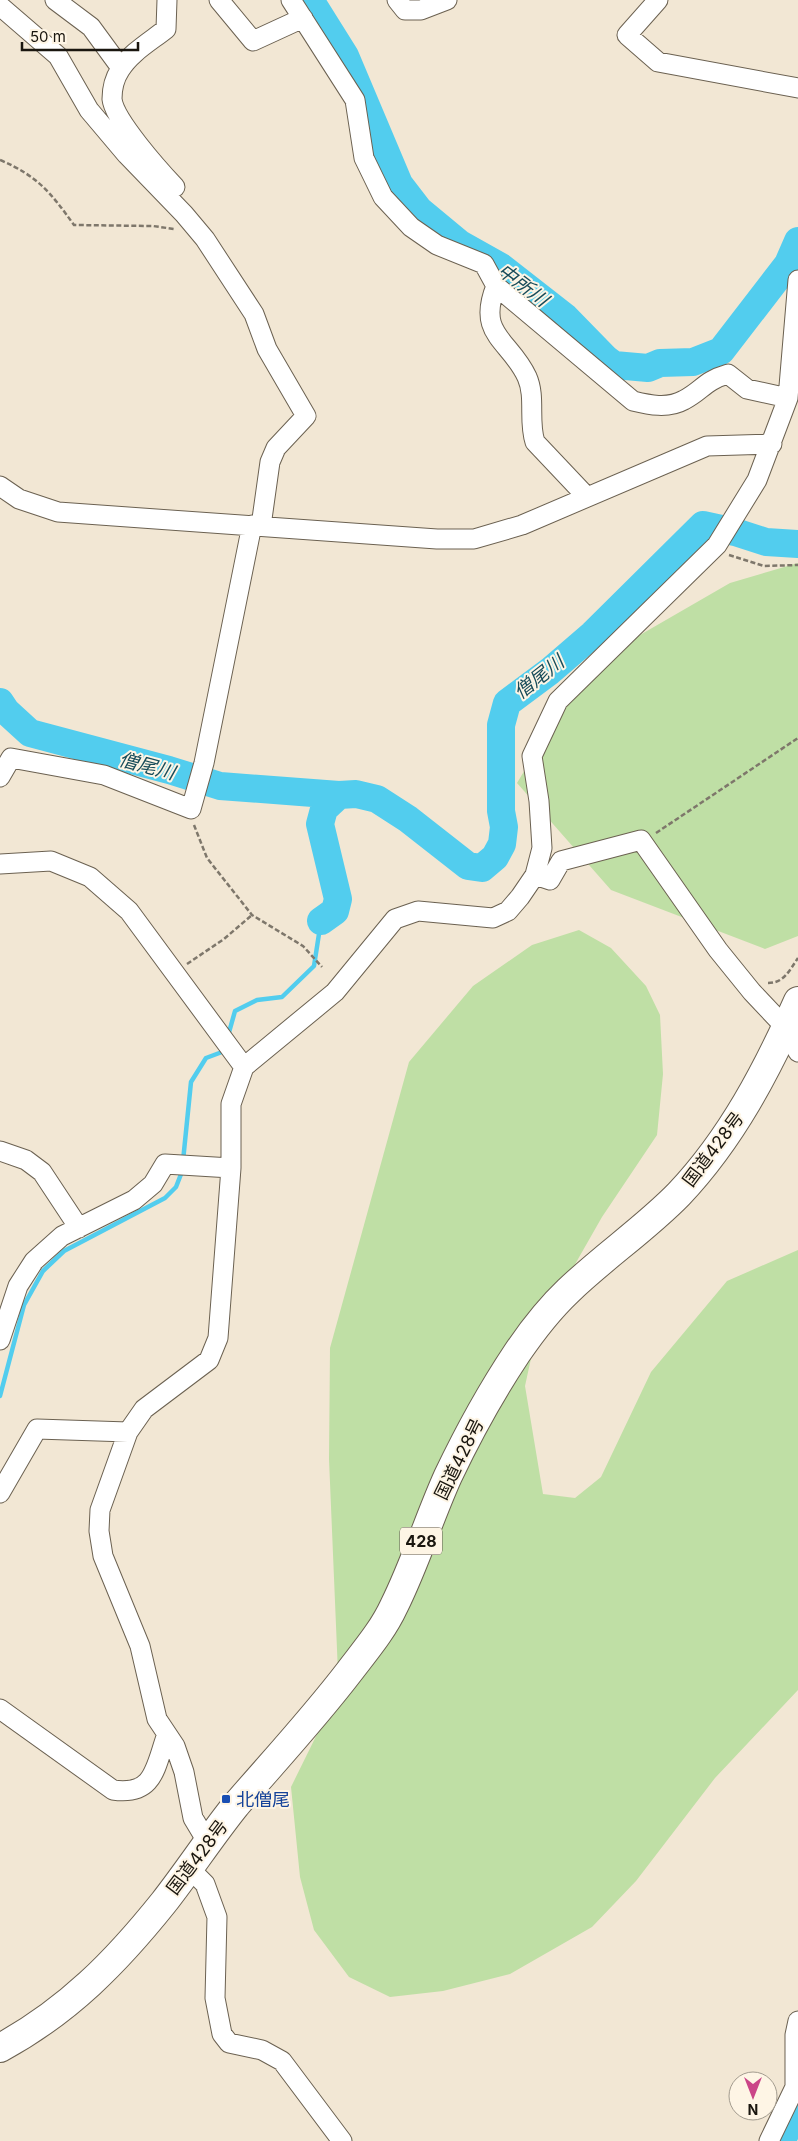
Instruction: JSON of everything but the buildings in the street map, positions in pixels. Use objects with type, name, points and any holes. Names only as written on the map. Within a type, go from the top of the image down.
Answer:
[{"type":"highway","name":"国道428号","points":[[0,2048],[52,2017],[82,1991],[135,1936],[235,1807],[311,1722],[368,1647],[393,1608],[448,1477],[470,1434],[518,1353],[567,1292],[680,1193],[728,1134],[750,1098],[798,1001]]},
{"type":"street","points":[[55,0],[91,27],[121,68]]},
{"type":"street","points":[[167,0],[166,29],[135,53],[121,68],[114,82],[112,101],[122,122],[163,174],[204,218],[201,234]]},
{"type":"street","points":[[219,0],[254,41],[302,18]]},
{"type":"street","points":[[291,0],[355,100],[364,158],[383,197],[411,227],[437,246],[484,264],[496,286],[633,401],[657,406],[683,401],[710,379],[728,374],[747,389],[788,398]]},
{"type":"street","points":[[397,0],[405,10],[421,10],[447,0]]},
{"type":"street","points":[[658,0],[626,35],[658,62],[798,88]]},
{"type":"street","points":[[0,6],[58,56],[89,110],[127,156],[201,234],[254,314],[267,349],[306,416],[276,448],[270,462],[204,763],[191,809],[104,775],[11,758],[0,777]]},
{"type":"street","points":[[208,1843],[193,1818],[184,1772],[175,1746],[157,1719],[140,1646],[103,1556],[99,1531],[100,1510],[128,1432],[144,1409],[209,1360],[218,1338],[231,1168],[231,1104],[244,1068],[335,992],[395,919],[418,911],[493,918],[508,911],[535,875],[542,848],[539,801],[532,756],[558,701],[717,545],[757,480],[788,398],[798,280]]},
{"type":"street","points":[[496,286],[490,299],[490,315],[493,330],[527,377],[530,392],[532,431],[535,442],[587,497]]},
{"type":"street","points":[[0,486],[19,499],[58,512],[437,539],[474,538],[522,525],[707,446],[772,444]]},
{"type":"street","points":[[535,875],[550,880],[562,860],[641,840],[718,950],[786,1028],[798,1052]]},
{"type":"street","points":[[0,864],[51,861],[90,877],[129,912],[244,1068]]},
{"type":"street","points":[[0,1151],[26,1160],[42,1172],[79,1228]]},
{"type":"street","points":[[0,1340],[18,1286],[34,1261],[62,1236],[134,1200],[153,1184],[165,1164],[231,1168]]},
{"type":"street","points":[[0,1494],[37,1429],[128,1432]]},
{"type":"street","points":[[0,1709],[112,1790],[130,1792],[142,1788],[154,1772],[167,1734]]},
{"type":"street","points":[[189,1868],[205,1884],[217,1917],[215,1998],[222,2034],[229,2043],[262,2050],[282,2061],[342,2141]]},
{"type":"street","points":[[769,2141],[795,2087],[795,2035],[798,2021]]},
{"type":"path","points":[[0,160],[16,166],[49,190],[74,225],[153,226],[201,234]]},
{"type":"path","points":[[717,545],[727,554],[740,560],[764,566],[798,565]]},
{"type":"path","points":[[641,840],[652,836],[798,738]]},
{"type":"path","points":[[191,809],[196,832],[207,858],[252,915],[303,946],[322,967]]},
{"type":"path","points":[[174,972],[224,939],[252,915]]},
{"type":"path","points":[[740,977],[764,983],[775,983],[783,979],[798,958]]},
{"type":"green space","points":[[798,563],[798,936],[765,949],[611,890],[517,783],[588,665],[730,583]]},
{"type":"green space","points":[[579,930],[611,948],[646,986],[660,1015],[663,1074],[657,1135],[602,1217],[537,1331],[525,1386],[543,1494],[575,1498],[601,1477],[651,1372],[727,1281],[798,1250],[798,1690],[715,1778],[636,1881],[592,1927],[510,1974],[443,1991],[390,1997],[349,1977],[314,1930],[300,1877],[291,1787],[323,1722],[338,1673],[329,1459],[330,1348],[409,1062],[473,986],[532,945]]},
{"type":"waterway","name":"中所川","points":[[310,0],[345,56],[399,184],[419,210],[460,244],[501,267],[565,317],[614,365],[648,368],[660,363],[693,362],[721,351],[788,264],[798,241]]},
{"type":"waterway","name":"僧尾川","points":[[321,921],[335,911],[338,899],[320,824],[324,809],[339,795],[356,794],[377,799],[408,819],[468,866],[482,868],[495,857],[502,844],[504,827],[501,811],[501,725],[507,703],[550,671],[593,634],[703,525],[735,532],[766,542],[798,544]]},
{"type":"waterway","name":"僧尾川","points":[[0,702],[6,711],[30,733],[169,770],[220,786],[339,795]]},
{"type":"waterway","points":[[228,1036],[235,1011],[257,1000],[282,997],[314,966],[321,921]]},
{"type":"waterway","points":[[183,1161],[191,1082],[206,1058],[222,1052],[224,1048]]},
{"type":"waterway","points":[[0,1396],[24,1305],[43,1271],[64,1251],[165,1198],[176,1187],[183,1169]]},
{"type":"waterway","points":[[781,2141],[798,2110]]},
{"type":"place","name":"北僧尾","points":[[226,1799]]}]
